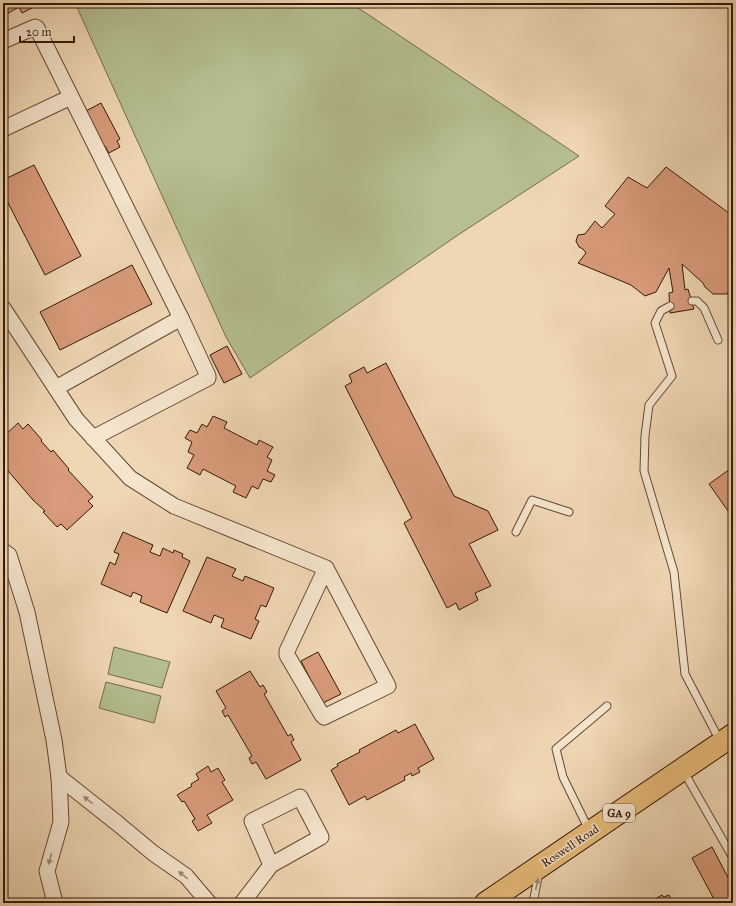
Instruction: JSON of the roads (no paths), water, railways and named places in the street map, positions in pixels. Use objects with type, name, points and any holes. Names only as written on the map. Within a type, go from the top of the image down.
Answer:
[{"type":"main road","name":"Roswell Road","points":[[486,903],[682,769],[729,741]]},
{"type":"street","points":[[3,41],[34,27],[37,28],[181,318],[208,376],[208,378],[93,438]]},
{"type":"street","points":[[3,129],[71,97]]},
{"type":"street","points":[[3,308],[76,419],[130,478],[174,506],[326,568],[388,686],[324,717],[322,716],[286,651],[326,568]]},
{"type":"street","points":[[56,388],[181,318]]},
{"type":"street","points":[[3,551],[8,555],[27,612],[54,740],[59,777],[61,822],[47,871],[55,903]]},
{"type":"street","points":[[59,777],[153,853],[186,876],[209,903]]},
{"type":"street","points":[[242,903],[270,865],[321,837],[300,797],[252,821],[270,865]]},
{"type":"lane","points":[[692,301],[697,301],[704,308],[718,340]]},
{"type":"lane","points":[[670,306],[661,310],[655,323],[672,376],[650,405],[645,436],[644,470],[674,572],[685,674],[729,741]]},
{"type":"lane","points":[[516,532],[532,500],[569,512]]},
{"type":"lane","points":[[590,832],[563,777],[556,749],[607,706]]},
{"type":"lane","points":[[682,769],[733,858]]},
{"type":"lane","points":[[533,903],[541,866]]}]
